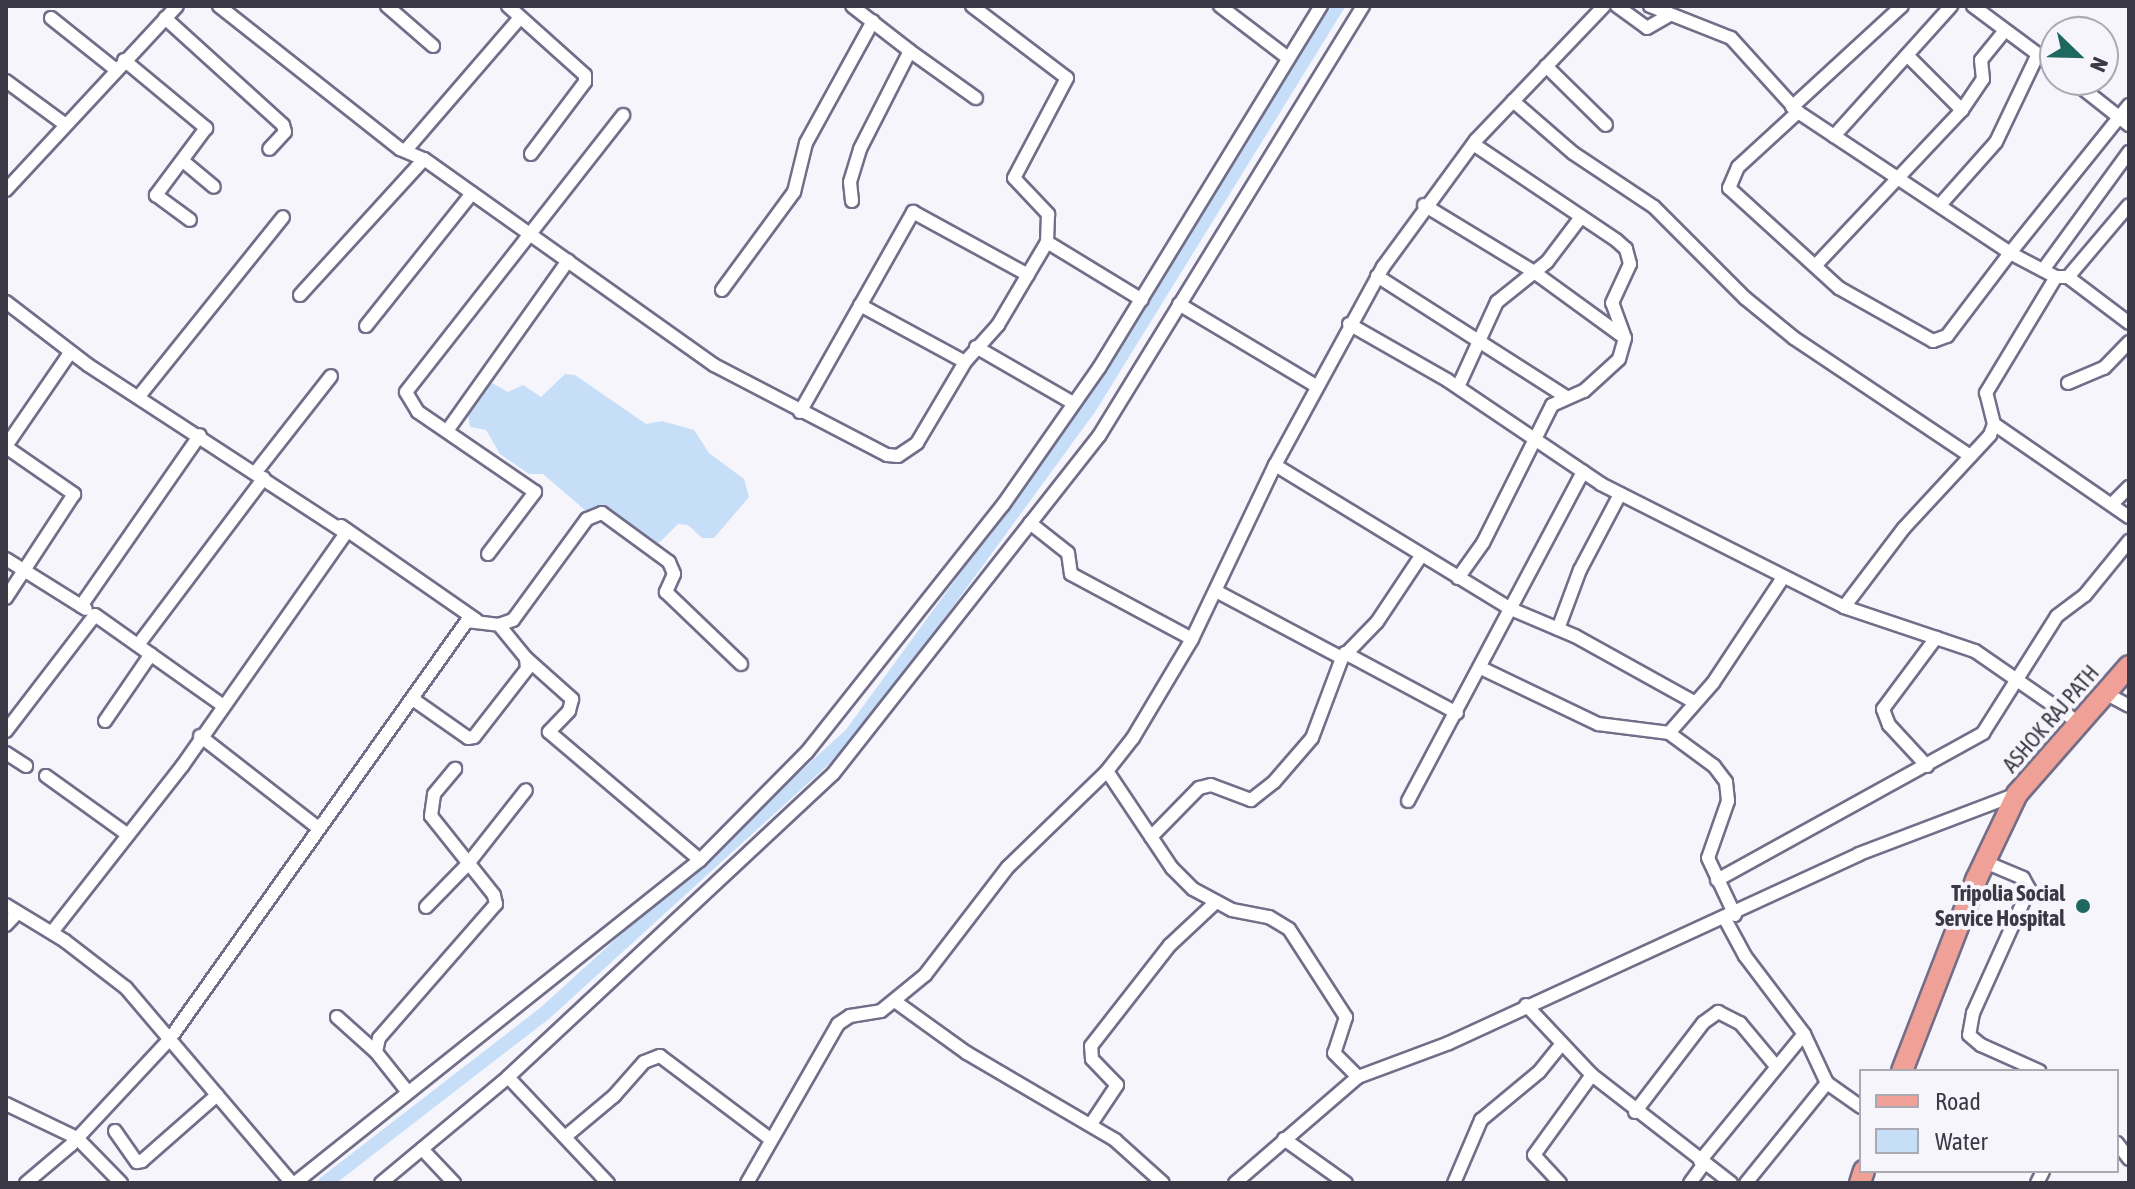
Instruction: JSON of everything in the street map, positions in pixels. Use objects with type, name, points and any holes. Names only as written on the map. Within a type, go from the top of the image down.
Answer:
[{"type":"main road","name":"ASHOK RAJ PATH","points":[[1903,1069],[1985,862],[2017,794],[2129,666]]},
{"type":"street","points":[[6,190],[177,6]]},
{"type":"street","points":[[219,6],[294,69],[405,151],[424,159],[714,365],[800,412],[898,456],[926,430],[965,362],[998,325],[1047,242],[1048,214],[1014,178],[1067,78],[972,6]]},
{"type":"street","points":[[387,6],[433,46]]},
{"type":"street","points":[[508,6],[585,75],[585,82],[531,154]]},
{"type":"street","points":[[852,6],[976,98]]},
{"type":"street","points":[[1220,6],[1288,58]]},
{"type":"street","points":[[6,925],[11,909],[52,932],[126,988],[293,1183],[700,860],[807,752],[1003,505],[1142,300],[1321,6]]},
{"type":"street","points":[[381,1183],[508,1077],[833,774],[1099,436],[1158,347],[1179,304],[1363,6]]},
{"type":"street","points":[[747,1183],[838,1024],[896,1002],[925,975],[1036,836],[1107,771],[1133,738],[1192,639],[1275,465],[1377,276],[1424,205],[1473,144],[1604,6]]},
{"type":"street","points":[[1617,6],[1647,28],[1668,16]]},
{"type":"street","points":[[1650,6],[1668,16],[1731,38],[1795,110],[2010,253],[2062,277],[2129,323]]},
{"type":"street","points":[[1902,6],[1795,110],[1728,182],[1756,217],[1855,300],[1940,341],[2126,116],[2096,96]]},
{"type":"street","points":[[1834,136],[1951,6]]},
{"type":"street","points":[[1940,205],[1996,142],[2038,54],[1973,6]]},
{"type":"street","points":[[51,18],[120,64],[206,128],[156,195],[190,220]]},
{"type":"street","points":[[165,18],[283,125],[285,132],[269,149]]},
{"type":"street","points":[[405,151],[519,19]]},
{"type":"street","points":[[722,290],[794,192],[806,143],[873,21]]},
{"type":"street","points":[[1815,266],[1902,179],[1962,110],[1983,79],[1981,60],[2005,30]]},
{"type":"street","points":[[852,201],[850,182],[860,149],[910,51]]},
{"type":"street","points":[[1907,55],[1962,110]]},
{"type":"street","points":[[1546,66],[1606,125]]},
{"type":"street","points":[[6,81],[66,125]]},
{"type":"street","points":[[1513,101],[1573,153],[1654,207],[1745,298],[1794,338],[1970,456]]},
{"type":"street","points":[[488,554],[535,492],[409,403],[406,392],[623,115]]},
{"type":"street","points":[[1458,578],[1479,550],[1552,405],[1565,396],[1584,391],[1612,368],[1625,338],[1612,303],[1630,257],[1581,217],[1473,144]]},
{"type":"street","points":[[2043,270],[2129,152]]},
{"type":"street","points":[[300,295],[424,159]]},
{"type":"street","points":[[183,161],[214,187]]},
{"type":"street","points":[[366,326],[472,193]]},
{"type":"street","points":[[1424,205],[1534,272],[1625,338]]},
{"type":"street","points":[[2129,205],[2062,277],[1986,393],[1994,424],[2113,503],[2129,517]]},
{"type":"street","points":[[800,412],[913,212],[1028,275]]},
{"type":"street","points":[[140,395],[283,217]]},
{"type":"street","points":[[1458,387],[1476,341],[1505,293],[1534,272],[1581,217]]},
{"type":"street","points":[[1047,242],[1142,300]]},
{"type":"street","points":[[447,431],[568,261]]},
{"type":"street","points":[[1377,276],[1565,396]]},
{"type":"street","points":[[6,302],[70,353],[341,526],[476,620]]},
{"type":"street","points":[[1179,304],[1316,386]]},
{"type":"street","points":[[860,305],[965,362]]},
{"type":"street","points":[[1349,324],[1458,387],[1535,441],[1620,494],[1782,579],[1844,607],[1975,651],[2079,723]]},
{"type":"street","points":[[2068,383],[2104,368],[2129,342]]},
{"type":"street","points":[[976,347],[1073,403]]},
{"type":"street","points":[[6,598],[74,494],[6,447],[70,353]]},
{"type":"street","points":[[138,645],[331,376]]},
{"type":"street","points":[[1844,607],[1904,528],[1970,456],[1994,424]]},
{"type":"street","points":[[81,606],[200,435]]},
{"type":"street","points":[[1275,465],[1511,609],[1558,629],[1694,702]]},
{"type":"street","points":[[1408,801],[1583,472]]},
{"type":"street","points":[[2113,503],[2129,487]]},
{"type":"street","points":[[1558,629],[1580,570],[1620,494]]},
{"type":"street","points":[[26,1183],[77,1138],[169,1040],[318,828],[414,700],[467,621],[499,625],[513,620],[587,519],[602,513],[669,562],[674,574],[666,592],[741,664]]},
{"type":"street","points":[[1030,523],[1068,553],[1071,574],[1192,639]]},
{"type":"street","points":[[52,932],[128,835],[345,540],[341,526]]},
{"type":"street","points":[[1717,880],[1756,855],[1927,766],[1983,733],[2057,616],[2085,595],[2129,541]]},
{"type":"street","points":[[1151,837],[1199,788],[1211,785],[1258,799],[1312,738],[1344,656],[1377,622],[1421,556]]},
{"type":"street","points":[[6,559],[95,615],[222,705]]},
{"type":"street","points":[[1669,733],[1713,683],[1782,579]]},
{"type":"street","points":[[1216,591],[1457,713]]},
{"type":"street","points":[[6,731],[95,615]]},
{"type":"street","points":[[499,625],[526,658],[572,699],[569,711],[549,732],[700,860]]},
{"type":"street","points":[[1927,766],[1889,725],[1883,709],[1936,638]]},
{"type":"street","points":[[105,721],[151,654]]},
{"type":"street","points":[[414,700],[468,738],[474,737],[521,681],[526,658]]},
{"type":"street","points":[[1481,668],[1598,724],[1669,733],[1714,766],[1726,782],[1728,801],[1708,858],[1745,956],[1804,1034],[1827,1083],[1859,1106]]},
{"type":"street","points":[[2105,693],[2129,706]]},
{"type":"street","points":[[200,736],[318,828]]},
{"type":"street","points":[[6,753],[26,766]]},
{"type":"street","points":[[376,1052],[391,1021],[496,904],[494,895],[467,865],[431,816],[434,794],[455,769]]},
{"type":"street","points":[[1107,771],[1183,879],[1216,902],[1269,917],[1289,929],[1346,1017],[1334,1053],[1358,1077]]},
{"type":"street","points":[[46,776],[128,835]]},
{"type":"street","points":[[426,907],[467,865],[526,790]]},
{"type":"street","points":[[1235,1183],[1358,1077],[1449,1043],[1655,944],[1730,917],[1859,854],[2017,794]]},
{"type":"street","points":[[1985,862],[2023,878],[2029,889],[1973,1013],[1969,1035],[2035,1069]]},
{"type":"street","points":[[1091,1124],[1117,1085],[1092,1059],[1091,1046],[1170,945],[1216,902]]},
{"type":"street","points":[[896,1002],[967,1053],[1091,1124],[1163,1183]]},
{"type":"street","points":[[1526,1005],[1592,1075],[1635,1112],[1731,1183]]},
{"type":"street","points":[[1635,1112],[1703,1023],[1718,1012],[1740,1023],[1775,1065]]},
{"type":"street","points":[[337,1017],[376,1052],[407,1091]]},
{"type":"street","points":[[1690,1183],[1775,1065],[1804,1034]]},
{"type":"street","points":[[1454,1183],[1481,1120],[1503,1096],[1539,1072],[1561,1045]]},
{"type":"street","points":[[565,1137],[614,1096],[644,1062],[660,1056],[770,1139]]},
{"type":"street","points":[[1560,1183],[1534,1155],[1592,1075]]},
{"type":"street","points":[[508,1077],[608,1183]]},
{"type":"street","points":[[1746,1183],[1827,1083]]},
{"type":"street","points":[[115,1131],[137,1162],[142,1161],[217,1095]]},
{"type":"street","points":[[6,1104],[77,1138],[121,1183]]},
{"type":"street","points":[[1284,1139],[1346,1183]]},
{"type":"street","points":[[422,1149],[454,1183]]},
{"type":"water","points":[[565,374],[575,375],[646,424],[662,421],[694,430],[709,453],[744,479],[749,497],[714,538],[702,538],[688,525],[678,524],[659,543],[626,530],[600,505],[586,511],[543,474],[529,474],[500,454],[486,430],[470,427],[468,412],[492,383],[508,392],[523,385],[541,397]]},
{"type":"waterway","points":[[325,1183],[544,1014],[850,736],[1088,410],[1338,6]]},
{"type":"place","name":"Tripolia Social Service Hospital","points":[[2083,906]]}]
